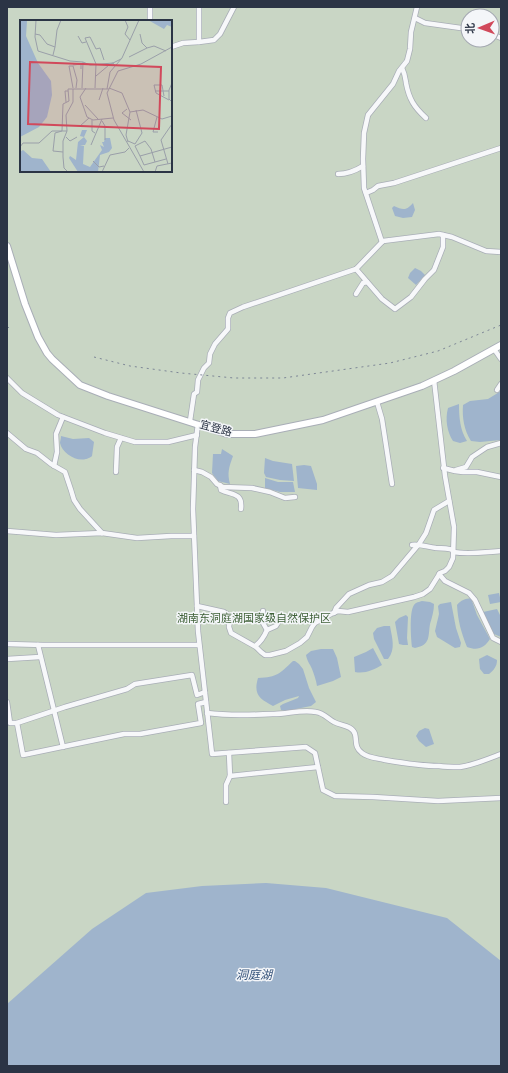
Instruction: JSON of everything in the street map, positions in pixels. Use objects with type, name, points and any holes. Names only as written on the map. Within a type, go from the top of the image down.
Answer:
[{"type":"street","points":[[150,7],[150,20]]},
{"type":"street","points":[[199,7],[199,42]]},
{"type":"street","points":[[172,47],[183,43],[214,40],[220,34],[234,7]]},
{"type":"street","points":[[382,242],[364,188],[364,133],[368,115],[392,84],[407,61],[410,49],[411,32],[417,7]]},
{"type":"street","points":[[414,18],[425,23],[460,28]]},
{"type":"street","points":[[402,68],[405,74],[408,92],[413,106],[426,118]]},
{"type":"street","points":[[366,193],[378,186],[394,183],[501,148]]},
{"type":"street","points":[[338,174],[354,171],[363,166]]},
{"type":"street","points":[[190,421],[194,394],[197,392],[198,380],[209,362],[210,354],[215,344],[228,329],[228,318],[230,313],[356,269],[383,241],[439,234],[452,237],[486,251],[501,252]]},
{"type":"street","points":[[356,269],[382,299],[395,309],[411,297],[425,278],[434,270],[443,247],[443,235]]},
{"type":"street","name":"宜登路","points":[[7,246],[32,324],[44,347],[60,367],[80,385],[108,396],[227,434],[255,434],[323,420],[422,386],[454,371],[501,345]]},
{"type":"street","points":[[356,294],[363,283],[368,282]]},
{"type":"street","points":[[494,349],[501,359]]},
{"type":"street","points":[[7,378],[22,393],[58,415],[121,438],[135,442],[168,442],[197,436]]},
{"type":"street","points":[[196,606],[224,612],[230,616],[229,627],[231,633],[254,646],[265,655],[270,655],[286,651],[300,643],[307,637],[315,623],[338,611],[348,612],[423,594],[430,589],[438,574],[445,571],[449,567],[453,558],[454,527],[444,468],[434,380]]},
{"type":"street","points":[[497,390],[501,384]]},
{"type":"street","points":[[377,402],[382,419],[392,484]]},
{"type":"street","points":[[54,466],[57,452],[56,434],[63,417]]},
{"type":"street","points":[[198,424],[194,470],[193,509],[196,606],[199,645],[212,754],[306,747],[315,753],[323,790],[335,796],[438,801],[501,798]]},
{"type":"street","points":[[7,433],[26,449],[37,453],[54,466],[65,472],[74,500],[80,509],[102,533]]},
{"type":"street","points":[[116,472],[117,448],[121,438]]},
{"type":"street","points":[[455,471],[466,467],[472,457],[487,447],[501,443]]},
{"type":"street","points":[[444,468],[455,471],[477,472],[501,477]]},
{"type":"street","points":[[194,470],[210,476],[217,484],[223,487],[252,488],[270,492],[285,498],[295,497]]},
{"type":"street","points":[[220,485],[221,490],[234,494],[239,499],[241,504],[240,509]]},
{"type":"street","points":[[334,613],[336,608],[349,594],[369,585],[382,582],[392,576],[419,544],[426,533],[434,510],[449,501]]},
{"type":"street","points":[[7,532],[56,535],[102,533],[137,538],[194,536]]},
{"type":"street","points":[[412,545],[419,544],[436,548],[446,548],[461,554],[501,551]]},
{"type":"street","points":[[438,574],[445,581],[469,593],[475,600],[493,638],[501,642]]},
{"type":"street","points":[[262,611],[263,623],[267,630]]},
{"type":"street","points":[[254,646],[264,637],[267,630],[276,626],[280,620]]},
{"type":"street","points":[[7,644],[199,645]]},
{"type":"street","points":[[38,645],[62,747]]},
{"type":"street","points":[[7,659],[40,657]]},
{"type":"street","points":[[7,702],[10,723],[17,723],[127,689],[135,684],[192,675],[197,695],[201,723],[140,734],[124,734],[23,755],[17,723]]},
{"type":"street","points":[[197,695],[205,692]]},
{"type":"street","points":[[198,704],[206,702]]},
{"type":"street","points":[[207,713],[233,716],[306,711],[316,712],[324,714],[334,722],[345,725],[355,733],[355,741],[358,749],[369,757],[422,766],[460,767],[501,754]]},
{"type":"street","points":[[226,802],[226,785],[230,776],[229,753]]},
{"type":"street","points":[[230,776],[318,767]]},
{"type":"green space","name":"湖南东洞庭湖国家级自然保护区","points":[[7,7],[501,7],[501,1066],[7,1066]]},
{"type":"water","points":[[413,203],[415,210],[412,217],[403,218],[395,216],[392,208],[394,206],[404,209]]},
{"type":"water","points":[[415,268],[425,275],[416,285],[408,278],[410,273]]},
{"type":"water","points":[[501,391],[501,440],[480,442],[471,441],[464,423],[463,405],[470,401],[488,399]]},
{"type":"water","points":[[459,404],[460,423],[467,441],[460,443],[453,441],[449,434],[447,421],[448,408]]},
{"type":"water","points":[[61,436],[73,439],[89,438],[94,442],[92,456],[82,460],[70,456],[61,447]]},
{"type":"water","points":[[222,449],[233,456],[229,470],[230,484],[218,481],[212,473],[213,454],[221,454]]},
{"type":"water","points":[[265,458],[292,464],[294,481],[266,477],[264,473]]},
{"type":"water","points":[[296,466],[311,466],[317,484],[317,490],[298,488]]},
{"type":"water","points":[[265,478],[278,482],[293,482],[295,492],[280,492],[265,488]]},
{"type":"water","points":[[499,593],[501,602],[490,604],[488,595]]},
{"type":"water","points":[[471,598],[477,615],[490,639],[483,647],[478,649],[467,647],[461,631],[458,616],[457,605],[463,600]]},
{"type":"water","points":[[422,601],[434,604],[434,609],[428,639],[424,645],[415,648],[412,647],[411,613],[415,604]]},
{"type":"water","points":[[451,602],[456,628],[461,643],[460,647],[455,648],[437,637],[435,631],[439,614],[438,606],[440,604]]},
{"type":"water","points":[[497,609],[501,617],[501,637],[494,634],[483,612]]},
{"type":"water","points":[[406,615],[408,617],[408,645],[403,645],[399,644],[395,622],[399,618]]},
{"type":"water","points":[[390,626],[393,647],[388,659],[384,659],[374,639],[373,633],[377,628]]},
{"type":"water","points":[[373,648],[382,665],[369,671],[355,672],[354,657]]},
{"type":"water","points":[[333,649],[337,658],[341,677],[317,686],[306,655],[311,651]]},
{"type":"water","points":[[487,655],[497,660],[497,662],[495,668],[489,674],[484,674],[480,669],[479,659]]},
{"type":"water","points":[[293,661],[299,664],[303,669],[309,688],[316,702],[311,706],[286,711],[281,710],[280,706],[298,698],[299,696],[285,700],[273,706],[261,699],[256,689],[258,678],[274,676]]},
{"type":"water","points":[[425,728],[429,729],[434,744],[426,747],[416,736],[419,731]]},
{"type":"water","name":"洞庭湖","points":[[266,883],[326,888],[447,918],[501,961],[501,1066],[7,1066],[7,1004],[92,929],[146,893],[202,886]]},
{"type":"railway","points":[[94,357],[130,366],[181,373],[234,378],[283,378],[390,363],[438,351],[501,325]]}]
